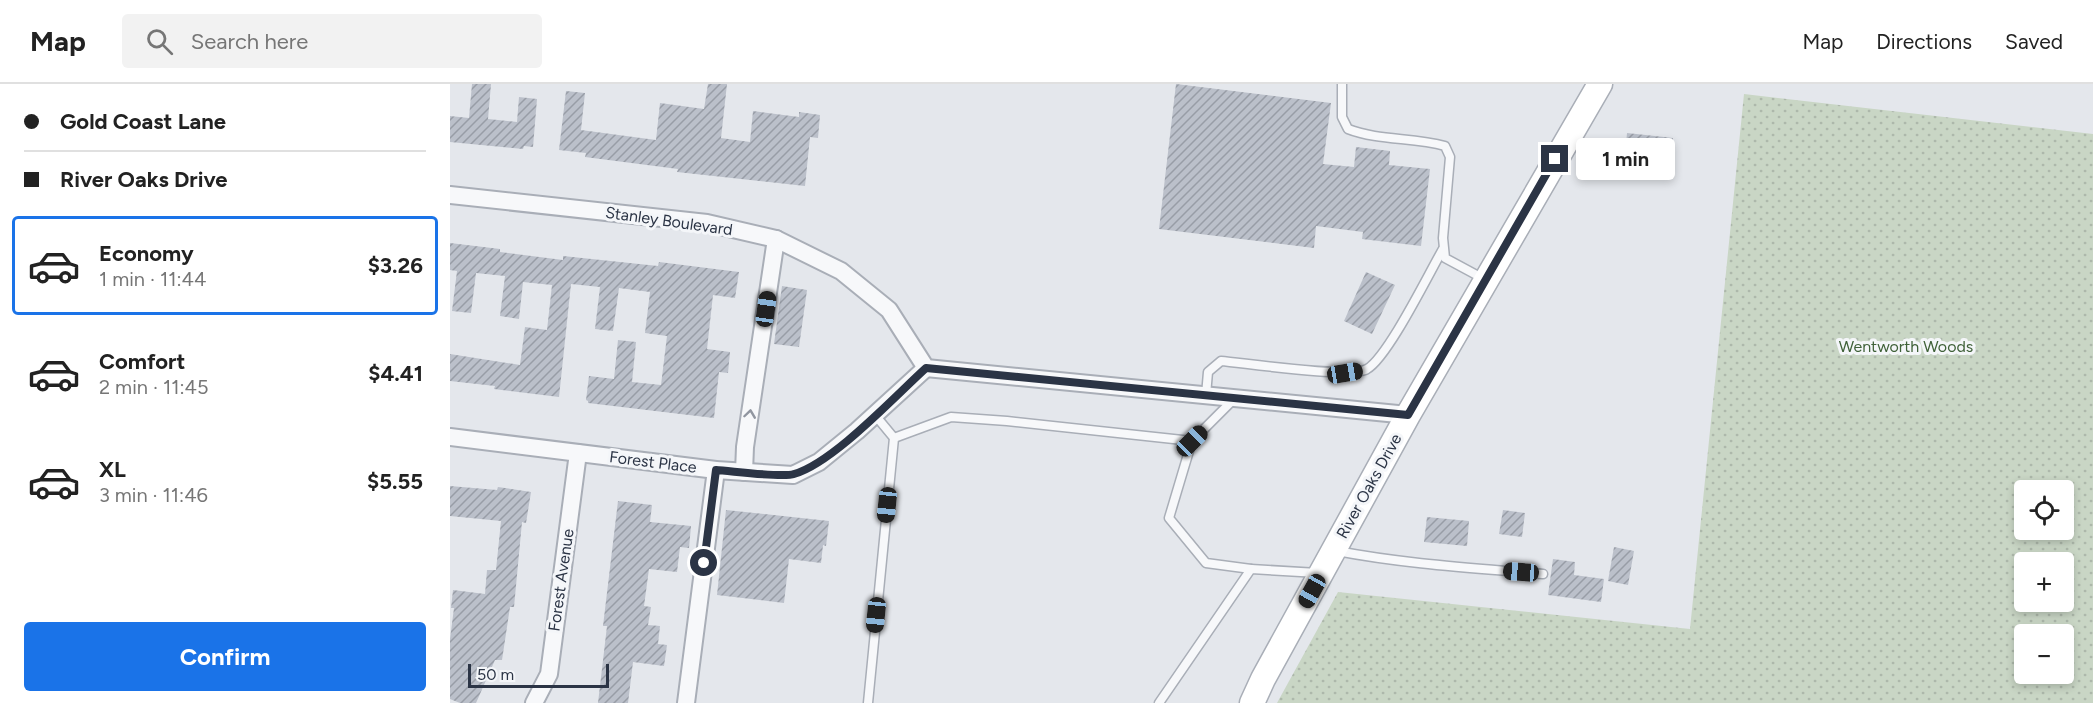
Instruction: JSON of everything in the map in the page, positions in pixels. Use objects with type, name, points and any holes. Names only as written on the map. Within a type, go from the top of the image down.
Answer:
[{"type":"main road","name":"River Oaks Drive","points":[[1252,703],[1408,415],[1600,84]]},
{"type":"street","name":"Stanley Boulevard","points":[[450,195],[707,223],[776,239],[841,271],[889,310],[926,368]]},
{"type":"street","points":[[744,472],[776,239]]},
{"type":"street","points":[[926,368],[1408,415]]},
{"type":"street","name":"Forest Place","points":[[450,437],[716,470],[793,475],[819,462],[926,368]]},
{"type":"street","name":"Forest Avenue","points":[[534,703],[549,674],[578,453]]},
{"type":"street","points":[[686,703],[716,470]]},
{"type":"lane","points":[[1342,84],[1342,117],[1348,129],[1361,134],[1445,146],[1450,157],[1443,238],[1445,258],[1486,279]]},
{"type":"lane","points":[[1206,395],[1208,372],[1221,361],[1345,373],[1367,370],[1385,351],[1443,249]]},
{"type":"lane","points":[[1235,398],[1192,441],[1169,518],[1206,563],[1251,569],[1321,573]]},
{"type":"lane","points":[[868,703],[894,438],[874,415]]},
{"type":"lane","points":[[894,438],[951,417],[1192,441]]},
{"type":"lane","points":[[1334,550],[1373,558],[1542,574]]},
{"type":"lane","points":[[1159,703],[1251,569]]},
{"type":"green space","name":"Wentworth Woods","points":[[1744,94],[2093,134],[2093,703],[1277,703],[1338,592],[1690,629]]},
{"type":"building","points":[[472,84],[491,84],[488,119],[517,122],[519,97],[537,99],[533,147],[524,146],[523,149],[450,142],[450,116],[469,118]]},
{"type":"building","points":[[708,84],[727,84],[721,138],[750,142],[753,111],[799,117],[799,112],[820,115],[818,138],[810,137],[805,186],[677,172],[678,169],[585,157],[586,153],[559,150],[566,91],[585,93],[581,130],[656,140],[660,103],[704,109]]},
{"type":"building","points":[[1176,84],[1331,103],[1323,164],[1354,167],[1356,147],[1390,151],[1389,165],[1430,169],[1421,246],[1362,239],[1363,232],[1316,226],[1314,248],[1159,229]]},
{"type":"building","points":[[1627,133],[1673,138],[1670,170],[1624,165]]},
{"type":"building","points":[[450,243],[563,260],[563,256],[658,266],[659,262],[739,272],[735,298],[713,295],[707,349],[730,352],[728,373],[719,372],[714,418],[588,403],[586,400],[589,376],[614,379],[618,340],[636,342],[632,382],[661,385],[667,336],[645,333],[650,292],[619,288],[613,331],[595,329],[600,287],[571,284],[559,397],[450,381],[450,354],[520,365],[525,327],[547,330],[552,285],[523,282],[519,319],[500,316],[505,276],[476,273],[471,313],[452,311],[457,271],[450,270]]},
{"type":"building","points":[[1366,272],[1395,285],[1372,334],[1344,321]]},
{"type":"building","points":[[782,286],[807,290],[799,347],[774,344]]},
{"type":"building","points":[[450,486],[497,490],[498,487],[531,492],[526,523],[522,522],[514,607],[510,607],[502,660],[495,660],[476,703],[460,703],[450,699],[453,590],[485,594],[487,570],[496,570],[501,521],[450,516]]},
{"type":"building","points":[[618,501],[652,505],[650,522],[691,526],[689,548],[680,547],[677,572],[649,569],[644,606],[651,607],[648,625],[660,626],[658,644],[667,645],[664,666],[633,662],[628,703],[598,703],[607,626],[603,626]]},
{"type":"building","points":[[726,510],[829,521],[821,563],[789,559],[784,603],[717,595]]},
{"type":"building","points":[[1503,510],[1525,513],[1522,537],[1499,534]]},
{"type":"building","points":[[1427,517],[1469,521],[1467,546],[1424,542]]},
{"type":"building","points":[[1614,547],[1634,551],[1628,585],[1608,581]]},
{"type":"building","points":[[1553,559],[1575,562],[1574,575],[1604,579],[1601,602],[1548,595]]},
{"type":"route","points":[[704,563],[716,470],[793,475],[819,462],[926,368],[1408,415],[1555,159]]}]
